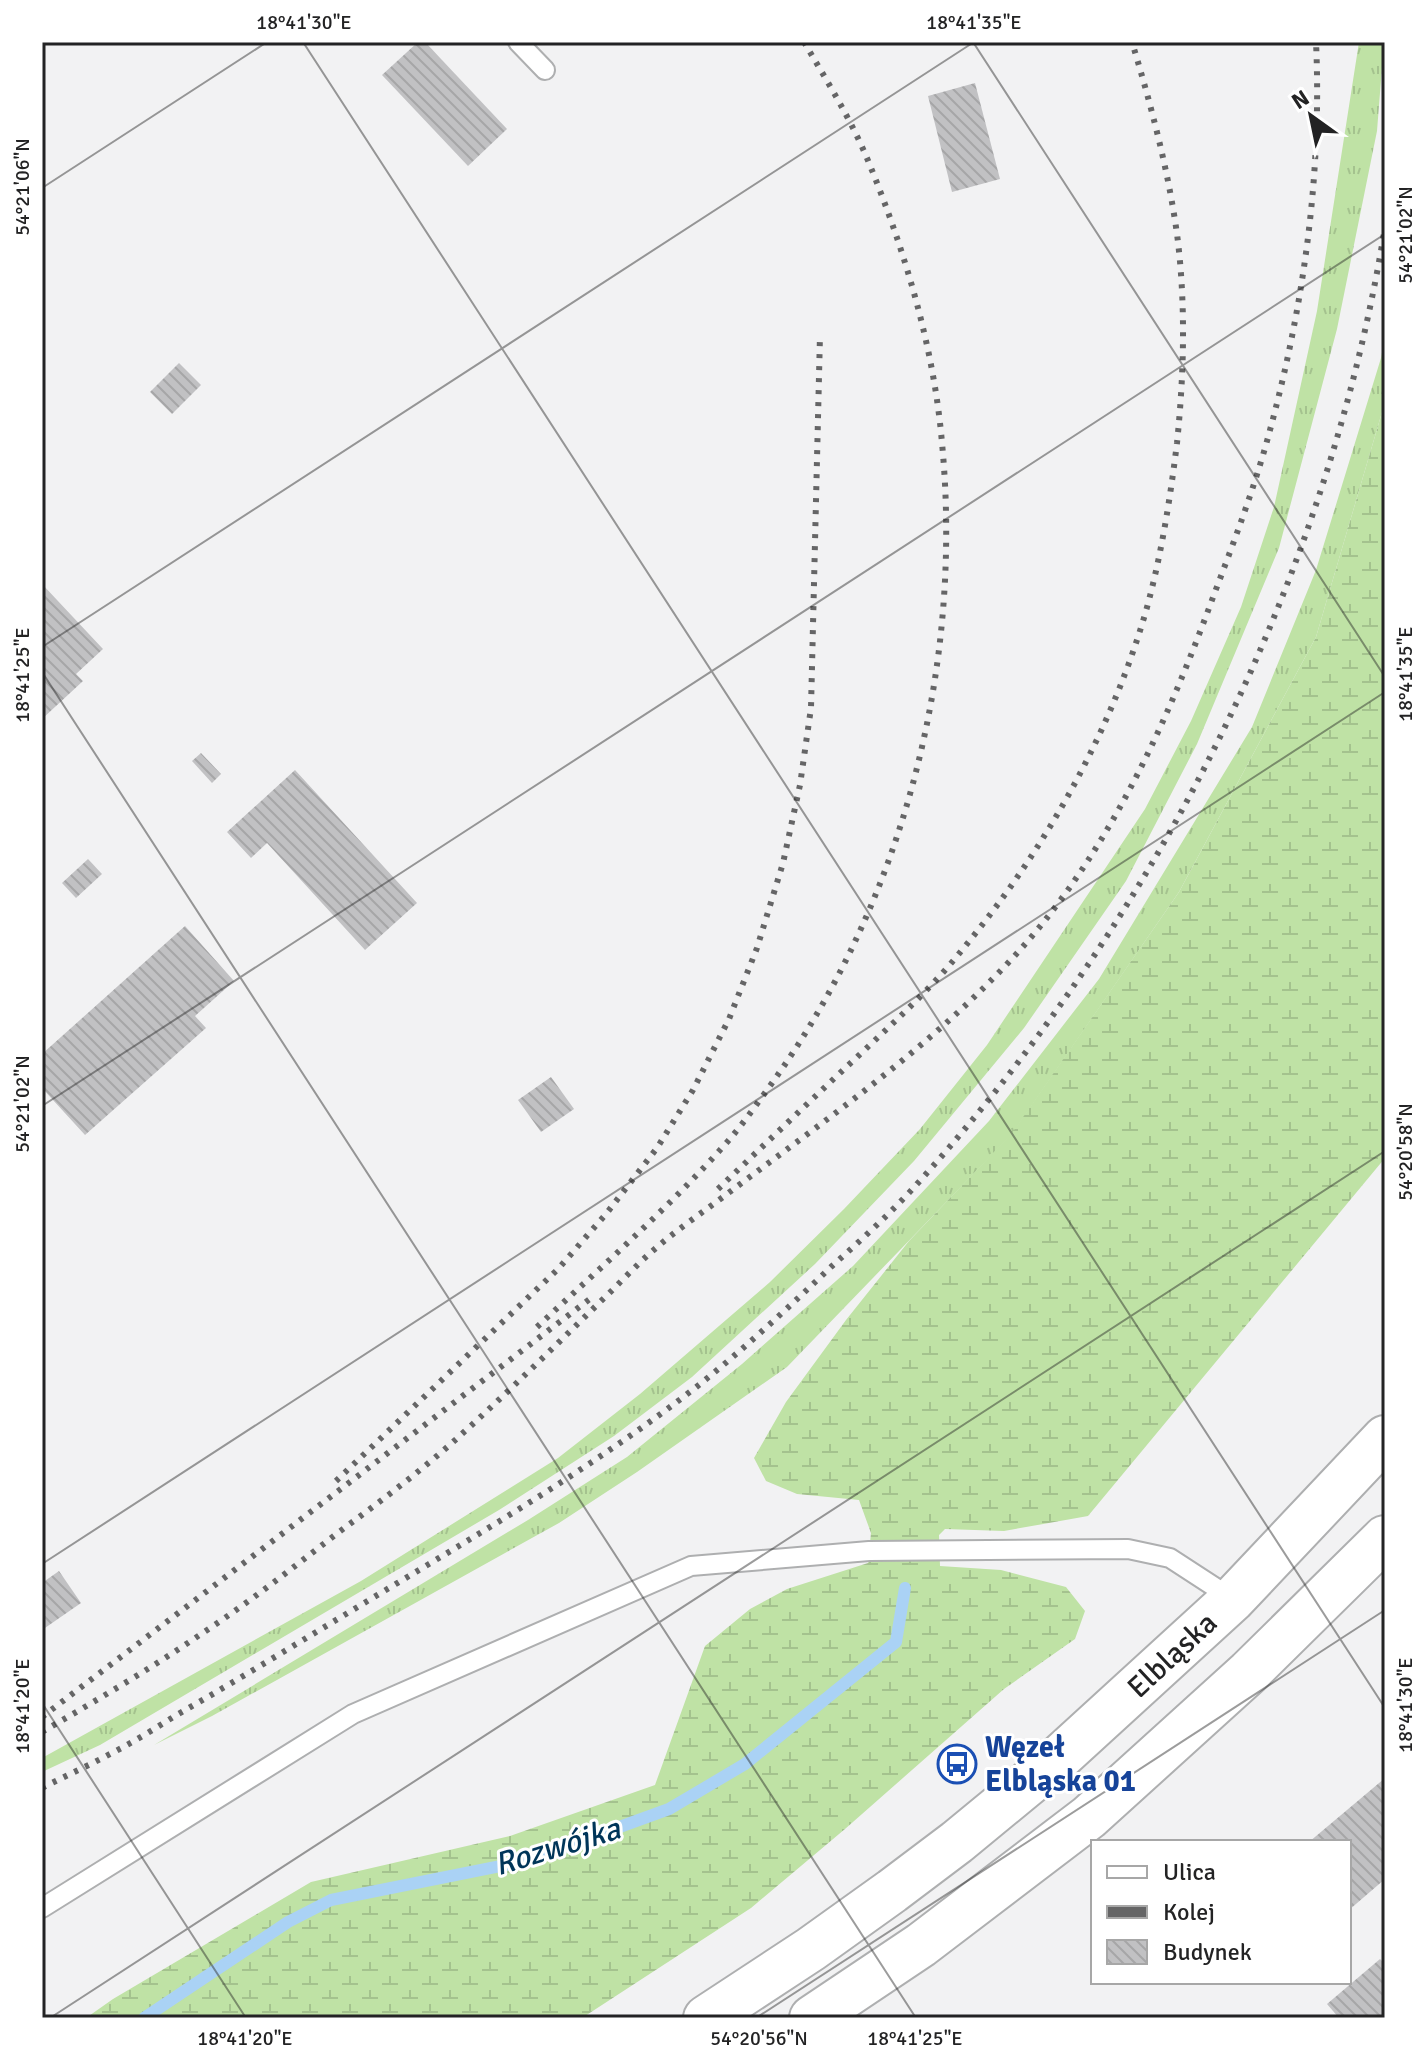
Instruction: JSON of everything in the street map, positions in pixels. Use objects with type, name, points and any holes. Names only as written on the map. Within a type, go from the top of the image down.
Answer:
[{"type":"main road","name":"Elbląska","points":[[706,2018],[811,1949],[957,1842],[1059,1758],[1233,1599],[1385,1438]]},
{"type":"main road","points":[[812,2018],[921,1945],[1089,1817],[1249,1672],[1385,1538]]},
{"type":"lane","points":[[518,42],[545,70]]},
{"type":"lane","points":[[42,1908],[353,1714],[691,1566],[869,1551],[1128,1549],[1170,1558],[1233,1599]]},
{"type":"green space","points":[[1359,42],[1384,42],[1377,131],[1337,329],[1279,548],[1197,744],[1126,881],[1024,1028],[914,1161],[815,1264],[692,1377],[614,1436],[499,1510],[100,1745],[42,1772],[42,1758],[361,1581],[558,1458],[640,1394],[770,1282],[920,1129],[987,1045],[1145,809],[1191,721],[1241,607],[1274,507],[1317,311]]},
{"type":"green space","points":[[1385,337],[1385,402],[1316,637],[1179,892],[1012,1134],[787,1367],[559,1523],[212,1716],[154,1745],[627,1457],[742,1364],[853,1266],[989,1121],[1099,979],[1252,727],[1316,570]]},
{"type":"green space","points":[[1385,402],[1385,1158],[1088,1516],[1004,1531],[945,1529],[939,1535],[940,1566],[1001,1570],[1066,1587],[1085,1611],[1075,1639],[1004,1689],[751,1908],[582,2018],[86,2018],[311,1882],[510,1836],[655,1785],[705,1646],[750,1609],[787,1589],[868,1563],[871,1533],[859,1500],[797,1494],[766,1481],[754,1458],[786,1402],[846,1320],[909,1241],[1012,1133],[1179,892],[1316,637]]},
{"type":"building","points":[[418,42],[425,42],[507,129],[468,166],[382,75]]},
{"type":"building","points":[[975,83],[1000,179],[952,192],[928,96]]},
{"type":"building","points":[[179,363],[201,385],[172,414],[150,392]]},
{"type":"building","points":[[42,584],[103,649],[76,674],[83,681],[42,719]]},
{"type":"building","points":[[201,753],[221,774],[212,783],[192,761]]},
{"type":"building","points":[[295,770],[417,903],[365,950],[267,843],[251,858],[227,832]]},
{"type":"building","points":[[88,859],[102,874],[76,898],[62,883]]},
{"type":"building","points":[[185,926],[234,981],[195,1016],[206,1028],[85,1135],[42,1088],[42,1054]]},
{"type":"building","points":[[551,1077],[574,1109],[541,1132],[518,1100]]},
{"type":"building","points":[[59,1571],[81,1603],[42,1630],[42,1583]]},
{"type":"building","points":[[1385,1778],[1385,1879],[1351,1908],[1351,1840],[1311,1840]]},
{"type":"building","points":[[1380,1959],[1385,1964],[1385,2018],[1339,2018],[1327,2004]]},
{"type":"waterway","name":"Rozwójka","points":[[144,2018],[288,1922],[331,1900],[526,1861],[669,1809],[745,1764],[896,1642],[905,1588]]},
{"type":"railway","points":[[537,1327],[659,1213],[729,1140],[777,1076],[822,1006],[860,931],[891,854],[915,774],[933,692],[943,610],[946,526],[942,443],[925,336],[906,265],[869,163],[839,101],[804,42]]},
{"type":"railway","points":[[718,1189],[925,992],[992,912],[1047,832],[1071,790],[1094,747],[1131,657],[1151,591],[1168,507],[1177,443],[1183,339],[1180,260],[1173,210],[1158,137],[1132,42]]},
{"type":"railway","points":[[42,1732],[221,1620],[425,1465],[509,1391],[656,1248],[879,1079],[952,1018],[1019,951],[1051,912],[1081,872],[1107,829],[1154,740],[1194,647],[1264,451],[1292,334],[1308,238],[1316,140],[1316,42]]},
{"type":"railway","points":[[42,1788],[143,1736],[570,1477],[654,1419],[748,1344],[917,1184],[1003,1081],[1083,972],[1155,858],[1219,738],[1275,615],[1321,488],[1358,359],[1385,227]]},
{"type":"railway","points":[[336,1481],[558,1269],[606,1214],[657,1148],[693,1090],[729,1019],[757,948],[783,863],[800,785],[811,708],[820,335]]},
{"type":"railway","points":[[42,1717],[591,1298]]},
{"type":"place","name":"Węzeł Elbląska 01","points":[[957,1764]]}]
